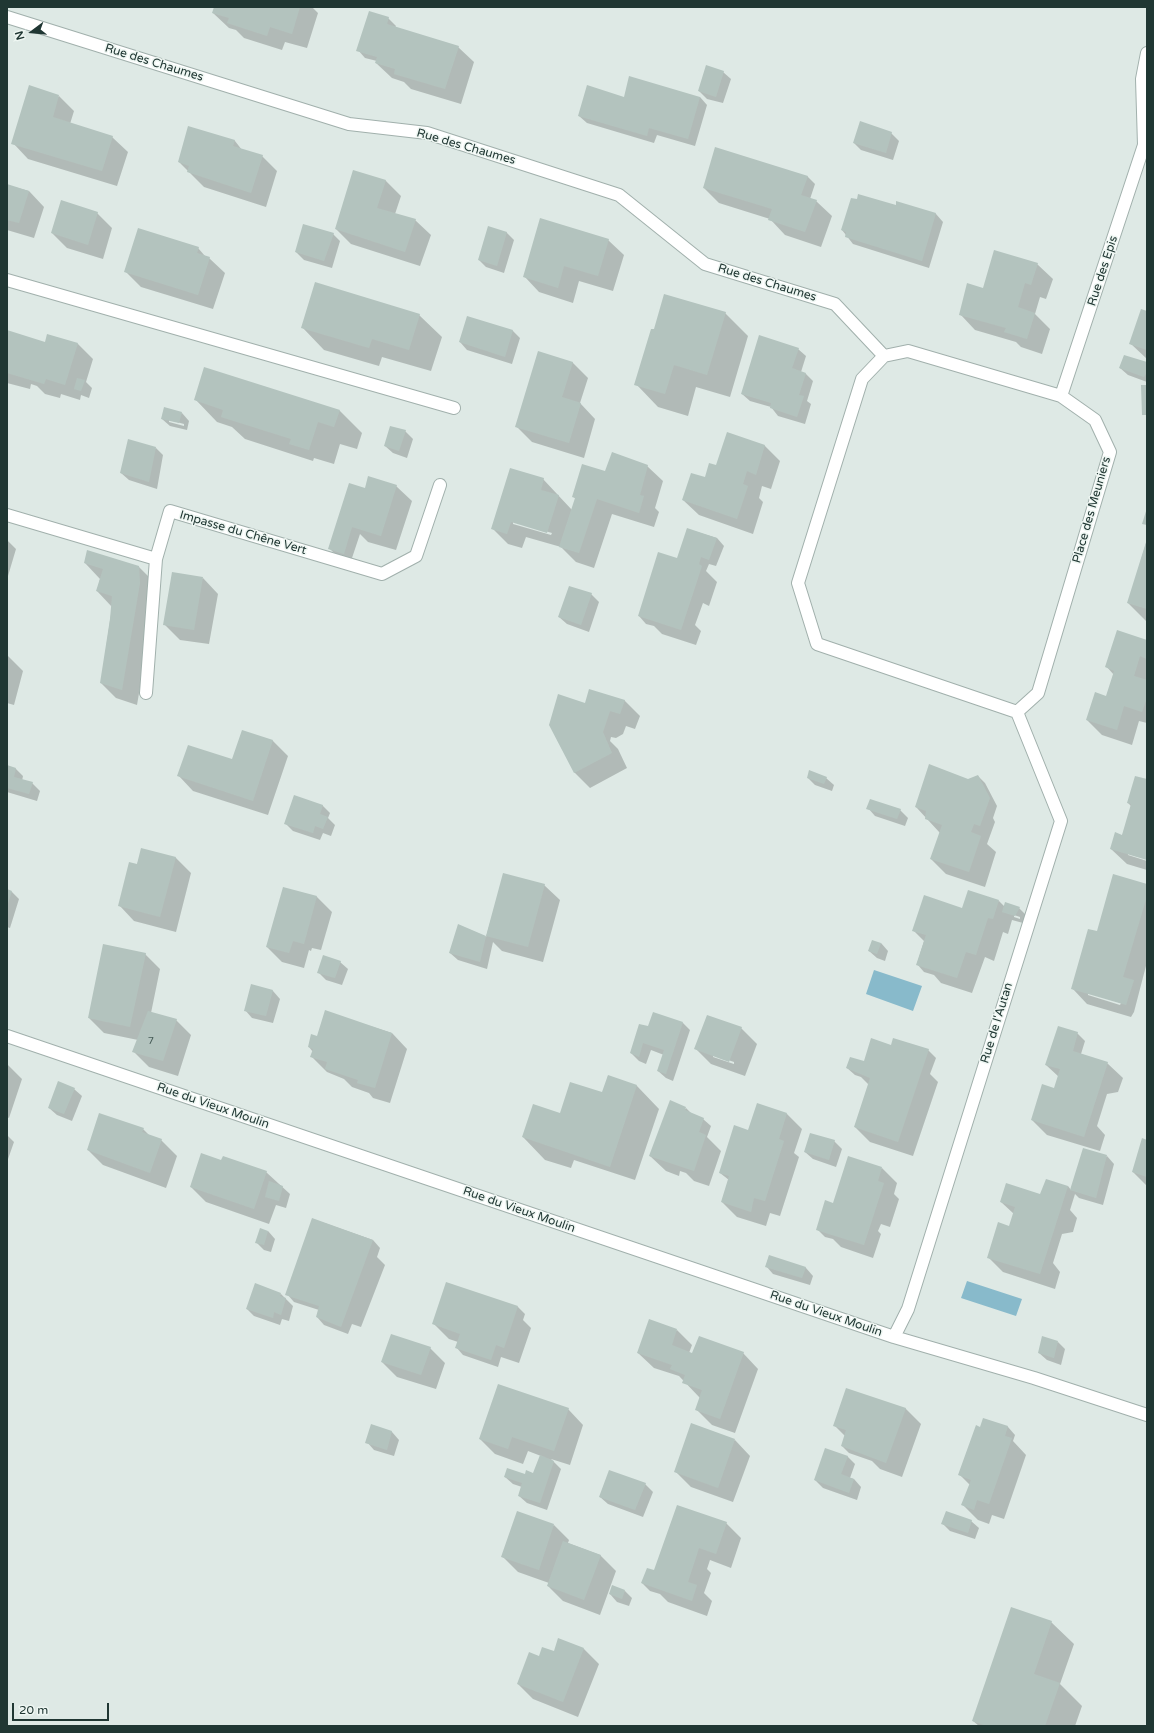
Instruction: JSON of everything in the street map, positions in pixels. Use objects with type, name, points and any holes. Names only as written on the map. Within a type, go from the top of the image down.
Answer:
[{"type":"street","name":"Rue des Chaumes","points":[[7,17],[349,124],[427,133],[619,195],[705,264],[835,304],[884,356]]},
{"type":"street","name":"Rue des Epis","points":[[1062,396],[1146,146],[1142,79],[1147,53]]},
{"type":"street","points":[[7,280],[454,408]]},
{"type":"street","name":"Place des Meuniers","points":[[884,356],[908,351],[1062,396],[1095,420],[1110,452],[1038,693],[1017,712]]},
{"type":"street","points":[[884,356],[862,379],[798,583],[818,644],[1017,712]]},
{"type":"street","name":"Impasse du Chêne Vert","points":[[156,559],[170,511],[382,574],[416,556],[440,485]]},
{"type":"street","points":[[7,515],[156,559],[146,693]]},
{"type":"street","name":"Rue de l'Autan","points":[[894,1337],[908,1309],[1061,821],[1017,712]]},
{"type":"street","name":"Rue du Vieux Moulin","points":[[7,1036],[894,1337],[1034,1378],[1147,1415]]},
{"type":"water","points":[[874,970],[922,986],[913,1011],[866,994]]},
{"type":"water","points":[[967,1281],[1022,1299],[1016,1316],[961,1298]]},
{"type":"building","points":[[214,7],[300,7],[292,34],[270,27],[267,36],[227,23],[229,18],[212,13]]},
{"type":"building","points":[[369,11],[389,17],[387,24],[459,46],[445,89],[394,74],[395,69],[375,63],[377,57],[356,51]]},
{"type":"building","points":[[706,65],[724,71],[716,97],[698,91]]},
{"type":"building","points":[[629,76],[700,97],[688,139],[649,128],[647,136],[578,116],[587,85],[624,97]]},
{"type":"building","points":[[29,85],[59,95],[53,117],[113,136],[102,171],[11,144]]},
{"type":"building","points":[[860,121],[892,132],[886,153],[853,143]]},
{"type":"building","points":[[188,126],[235,140],[233,146],[263,155],[251,193],[187,172],[189,166],[178,162]]},
{"type":"building","points":[[715,147],[808,176],[801,195],[817,200],[805,232],[768,220],[772,209],[703,188]]},
{"type":"building","points":[[353,170],[386,180],[377,208],[416,219],[405,252],[335,229]]},
{"type":"building","points":[[7,184],[29,191],[19,223],[7,220]]},
{"type":"building","points":[[858,194],[896,205],[896,201],[936,213],[922,261],[845,237],[846,232],[841,230],[851,198],[857,199]]},
{"type":"building","points":[[61,200],[98,212],[88,245],[51,233]]},
{"type":"building","points":[[540,218],[609,239],[598,276],[564,266],[558,288],[523,277]]},
{"type":"building","points":[[303,224],[334,233],[324,261],[295,252]]},
{"type":"building","points":[[488,226],[507,232],[497,266],[478,260]]},
{"type":"building","points":[[138,228],[199,247],[197,253],[210,257],[198,295],[124,272]]},
{"type":"building","points":[[994,250],[1038,263],[1031,285],[1025,283],[1018,307],[1035,313],[1027,339],[1004,332],[1006,328],[959,315],[967,283],[983,288]]},
{"type":"building","points":[[315,282],[420,314],[409,350],[372,339],[369,348],[301,328]]},
{"type":"building","points":[[664,294],[726,312],[707,375],[674,365],[665,394],[634,385],[651,329],[654,329]]},
{"type":"building","points":[[1141,309],[1147,311],[1147,350],[1129,344]]},
{"type":"building","points":[[467,316],[513,330],[505,357],[459,342]]},
{"type":"building","points":[[7,330],[45,342],[47,334],[78,343],[65,385],[46,379],[44,384],[7,373]]},
{"type":"building","points":[[759,335],[799,348],[792,368],[806,373],[799,395],[804,396],[797,417],[770,408],[771,403],[741,394]]},
{"type":"building","points":[[538,351],[573,362],[562,397],[581,403],[569,443],[515,427]]},
{"type":"building","points":[[1124,355],[1147,362],[1147,372],[1144,377],[1119,368]]},
{"type":"building","points":[[204,367],[340,410],[334,427],[318,422],[309,450],[289,444],[291,439],[221,417],[223,410],[194,400]]},
{"type":"building","points":[[77,378],[85,380],[81,391],[74,389]]},
{"type":"building","points":[[1141,385],[1147,385],[1147,415],[1142,415]]},
{"type":"building","points":[[164,407],[182,412],[179,423],[161,419]]},
{"type":"building","points":[[390,426],[406,430],[399,451],[384,446]]},
{"type":"building","points":[[727,432],[765,445],[756,475],[747,471],[743,484],[748,486],[737,519],[682,500],[691,473],[705,477],[709,463],[716,465]]},
{"type":"building","points":[[128,439],[156,447],[149,482],[120,473]]},
{"type":"building","points":[[612,452],[648,465],[640,495],[644,496],[639,513],[597,499],[579,553],[559,547],[575,498],[572,497],[582,464],[605,471]]},
{"type":"building","points":[[510,468],[544,478],[541,490],[559,495],[547,533],[511,522],[507,534],[491,529]]},
{"type":"building","points":[[368,476],[397,485],[381,536],[352,527],[344,554],[328,549],[349,483],[365,488]]},
{"type":"building","points":[[1147,508],[1147,525],[1142,524]]},
{"type":"building","points":[[687,528],[717,538],[709,560],[701,557],[699,564],[702,566],[681,630],[638,616],[658,552],[677,558]]},
{"type":"building","points":[[1147,539],[1147,609],[1127,603]]},
{"type":"building","points":[[87,550],[139,566],[140,583],[122,690],[100,683],[112,596],[96,591],[103,569],[84,563]]},
{"type":"building","points":[[172,572],[203,577],[194,630],[163,625]]},
{"type":"building","points":[[569,586],[592,593],[581,625],[558,617]]},
{"type":"building","points":[[1117,630],[1147,640],[1147,659],[1140,656],[1134,676],[1147,680],[1147,698],[1142,712],[1124,706],[1117,730],[1086,720],[1095,692],[1106,696],[1114,671],[1105,667]]},
{"type":"building","points":[[589,689],[625,700],[620,714],[610,711],[603,732],[612,753],[574,773],[549,725],[558,694],[585,703]]},
{"type":"building","points":[[242,730],[273,740],[253,801],[177,776],[188,745],[232,759]]},
{"type":"building","points":[[929,764],[968,779],[978,775],[990,798],[980,826],[974,824],[971,832],[981,836],[969,872],[930,859],[942,825],[925,819],[926,811],[915,807]]},
{"type":"building","points":[[7,765],[16,768],[14,777],[33,782],[29,794],[7,788]]},
{"type":"building","points":[[809,770],[827,777],[824,784],[807,778]]},
{"type":"building","points":[[1135,776],[1147,779],[1147,860],[1110,849],[1115,832],[1122,835],[1131,804],[1127,803]]},
{"type":"building","points":[[294,795],[323,805],[320,814],[328,817],[323,829],[315,826],[313,833],[284,824]]},
{"type":"building","points":[[870,799],[901,809],[897,819],[866,809]]},
{"type":"building","points":[[141,848],[176,857],[160,917],[118,906],[129,862],[137,864]]},
{"type":"building","points":[[503,873],[545,884],[528,947],[486,936]]},
{"type":"building","points":[[1113,874],[1147,884],[1147,896],[1123,977],[1134,980],[1126,1005],[1071,989],[1088,929],[1097,931]]},
{"type":"building","points":[[283,887],[317,896],[304,944],[293,941],[289,953],[266,947]]},
{"type":"building","points":[[7,889],[12,891],[7,906]]},
{"type":"building","points":[[968,890],[999,900],[993,919],[988,918],[976,955],[966,952],[957,978],[916,965],[926,935],[912,931],[924,895],[962,908]]},
{"type":"building","points":[[1005,902],[1020,907],[1015,916],[1002,912]]},
{"type":"building","points":[[458,924],[486,936],[480,962],[449,953]]},
{"type":"building","points":[[872,940],[881,943],[877,954],[868,951]]},
{"type":"building","points":[[103,944],[146,953],[130,1027],[88,1018]]},
{"type":"building","points":[[323,955],[341,961],[335,978],[317,973]]},
{"type":"building","points":[[251,984],[273,990],[266,1016],[244,1011]]},
{"type":"building","points":[[325,1010],[392,1033],[375,1088],[357,1083],[358,1080],[325,1069],[327,1062],[310,1057],[313,1049],[308,1047],[311,1034],[317,1036]]},
{"type":"building","points":[[148,1011],[177,1019],[163,1061],[132,1052]]},
{"type":"building","points":[[653,1012],[683,1022],[666,1074],[657,1071],[664,1050],[643,1043],[639,1057],[630,1053],[639,1024],[648,1026]]},
{"type":"building","points":[[707,1015],[742,1027],[729,1062],[694,1049]]},
{"type":"building","points":[[1058,1026],[1078,1032],[1073,1051],[1108,1062],[1084,1137],[1031,1120],[1042,1084],[1054,1088],[1060,1069],[1045,1065]]},
{"type":"building","points":[[871,1038],[891,1045],[893,1038],[929,1049],[898,1142],[854,1127],[870,1078],[846,1068],[850,1057],[864,1061]]},
{"type":"building","points":[[608,1075],[637,1085],[610,1167],[522,1137],[533,1104],[560,1113],[570,1082],[602,1092]]},
{"type":"building","points":[[58,1081],[75,1088],[64,1114],[48,1108]]},
{"type":"building","points":[[670,1100],[686,1107],[685,1110],[704,1118],[699,1132],[706,1135],[694,1171],[649,1156]]},
{"type":"building","points":[[757,1103],[787,1113],[779,1139],[784,1141],[765,1201],[754,1198],[751,1212],[721,1202],[729,1176],[719,1173],[734,1125],[748,1130]]},
{"type":"building","points":[[99,1113],[144,1128],[142,1132],[162,1139],[150,1173],[87,1150]]},
{"type":"building","points":[[810,1133],[835,1140],[829,1160],[804,1152]]},
{"type":"building","points":[[1142,1138],[1147,1140],[1147,1177],[1132,1172]]},
{"type":"building","points":[[1083,1148],[1107,1155],[1096,1198],[1070,1190]]},
{"type":"building","points":[[201,1153],[221,1160],[223,1156],[267,1171],[254,1209],[190,1187]]},
{"type":"building","points":[[848,1156],[882,1167],[878,1181],[884,1183],[864,1245],[816,1230],[825,1200],[833,1203]]},
{"type":"building","points":[[1046,1179],[1068,1186],[1040,1274],[987,1258],[998,1222],[1009,1226],[1015,1207],[1000,1202],[1006,1183],[1040,1194]]},
{"type":"building","points":[[269,1181],[283,1186],[279,1201],[265,1197]]},
{"type":"building","points":[[312,1218],[373,1240],[341,1327],[316,1317],[319,1306],[285,1295]]},
{"type":"building","points":[[260,1228],[268,1231],[264,1245],[255,1243]]},
{"type":"building","points":[[769,1255],[806,1267],[802,1278],[765,1267]]},
{"type":"building","points":[[446,1282],[518,1306],[504,1348],[496,1345],[491,1360],[455,1348],[460,1334],[432,1324]]},
{"type":"building","points":[[255,1283],[281,1293],[280,1296],[286,1298],[281,1315],[274,1312],[273,1318],[246,1309]]},
{"type":"building","points":[[649,1319],[677,1329],[672,1345],[692,1353],[699,1336],[744,1352],[720,1419],[695,1410],[702,1390],[682,1383],[685,1375],[670,1369],[672,1365],[637,1353]]},
{"type":"building","points":[[391,1334],[431,1347],[421,1375],[381,1362]]},
{"type":"building","points":[[1042,1336],[1058,1341],[1054,1358],[1038,1353]]},
{"type":"building","points":[[498,1384],[569,1408],[554,1451],[512,1437],[508,1449],[479,1439]]},
{"type":"building","points":[[846,1388],[906,1408],[886,1463],[841,1446],[846,1430],[833,1426]]},
{"type":"building","points":[[983,1418],[1008,1426],[1005,1436],[1012,1438],[989,1504],[977,1500],[974,1510],[961,1505],[971,1480],[958,1475],[976,1425],[980,1427]]},
{"type":"building","points":[[691,1423],[735,1439],[718,1488],[674,1472]]},
{"type":"building","points":[[371,1424],[392,1431],[387,1450],[365,1443]]},
{"type":"building","points":[[825,1448],[848,1456],[841,1474],[854,1479],[849,1493],[814,1480]]},
{"type":"building","points":[[540,1455],[554,1461],[540,1503],[518,1496],[522,1483],[504,1477],[507,1468],[525,1474],[526,1470],[533,1473]]},
{"type":"building","points":[[609,1470],[646,1483],[635,1510],[599,1497]]},
{"type":"building","points":[[677,1505],[727,1522],[716,1554],[699,1548],[688,1582],[697,1585],[692,1601],[641,1583],[647,1568],[654,1570]]},
{"type":"building","points":[[517,1511],[554,1524],[539,1570],[501,1557]]},
{"type":"building","points":[[946,1511],[972,1520],[968,1533],[941,1524]]},
{"type":"building","points":[[563,1541],[601,1555],[584,1600],[547,1586]]},
{"type":"building","points":[[612,1585],[625,1590],[622,1599],[609,1594]]},
{"type":"building","points":[[1011,1607],[1052,1621],[1034,1674],[1060,1683],[1045,1726],[987,1726],[972,1721]]},
{"type":"building","points":[[558,1638],[584,1648],[563,1702],[517,1684],[529,1652],[539,1656],[542,1647],[554,1651]]}]
